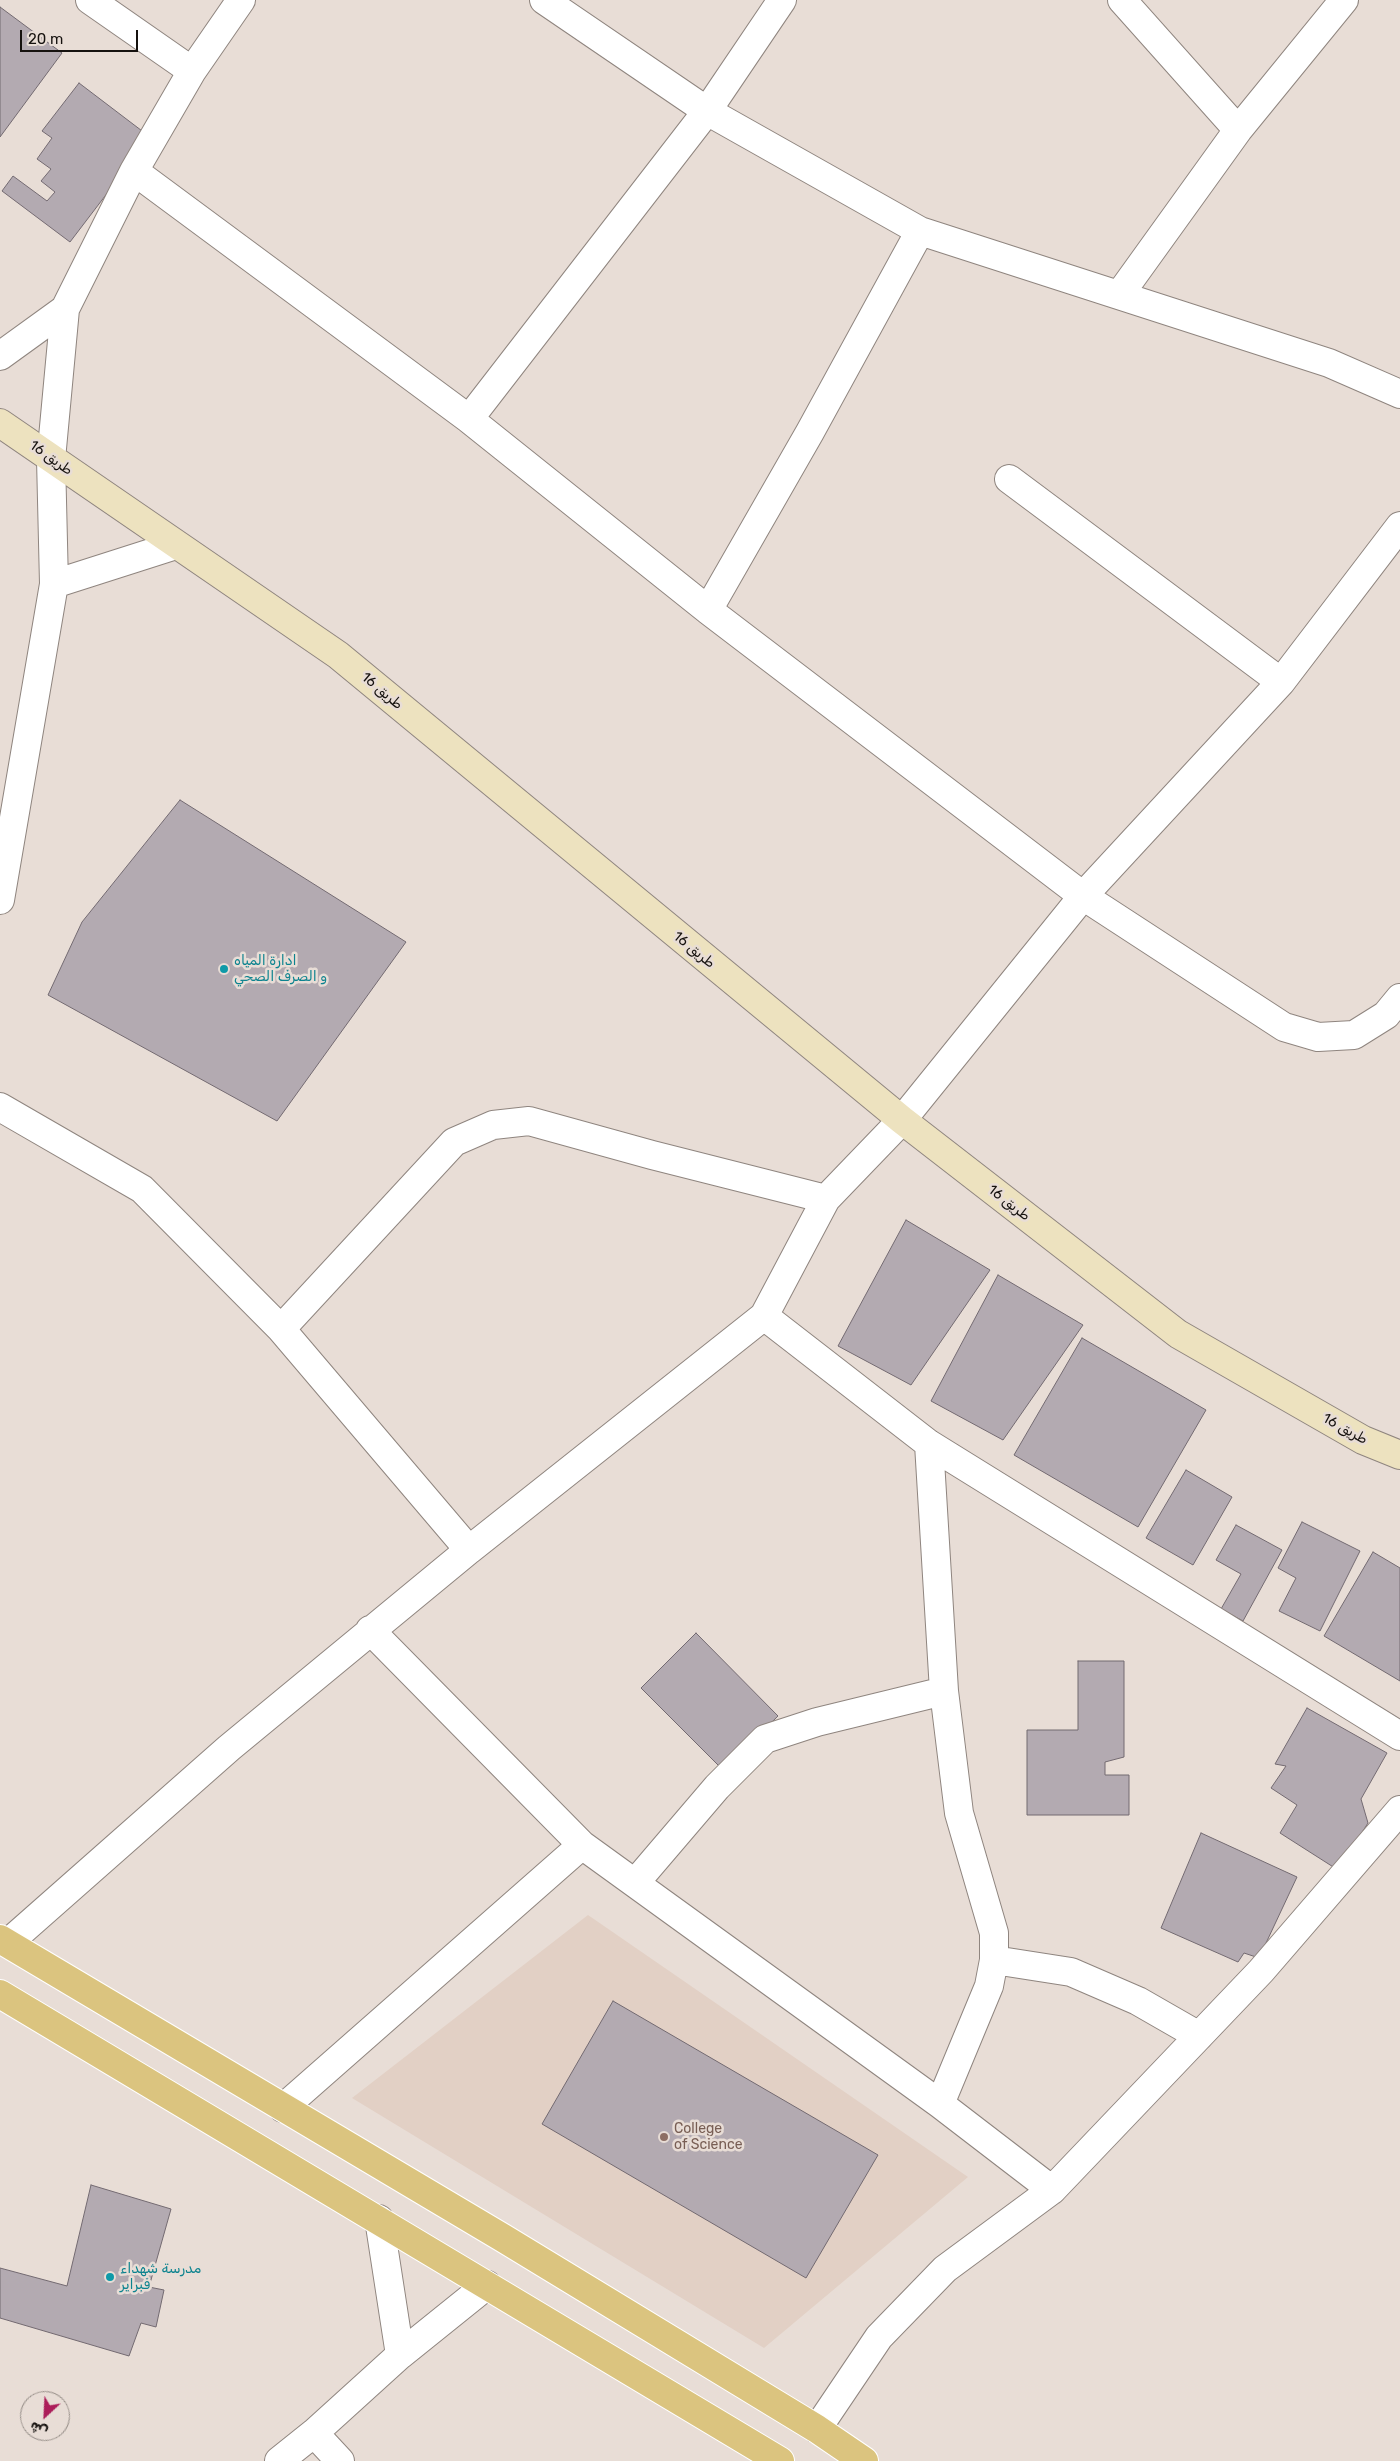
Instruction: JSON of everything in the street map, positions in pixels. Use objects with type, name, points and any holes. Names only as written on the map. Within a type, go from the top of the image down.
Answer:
[{"type":"main road","points":[[4,1941],[817,2429],[864,2461]]},
{"type":"main road","points":[[0,1994],[379,2219],[780,2461]]},
{"type":"street","points":[[90,0],[192,70]]},
{"type":"street","points":[[0,900],[11,762],[54,584],[51,459],[65,309],[134,171],[192,70],[241,0]]},
{"type":"street","points":[[544,0],[706,111],[920,230],[1329,363],[1400,394]]},
{"type":"street","points":[[469,419],[706,111],[782,0]]},
{"type":"street","points":[[1122,0],[1238,130]]},
{"type":"street","points":[[1120,294],[1238,130],[1344,0]]},
{"type":"street","points":[[134,171],[469,419],[708,610],[1083,896],[1284,1027],[1318,1037],[1354,1035],[1386,1015],[1400,998]]},
{"type":"street","points":[[708,610],[815,423],[920,230]]},
{"type":"street","points":[[0,356],[65,309]]},
{"type":"street","name":"طريق 16","points":[[0,423],[338,655],[902,1120],[1178,1334],[1363,1440],[1400,1455]]},
{"type":"street","points":[[1009,479],[1281,682]]},
{"type":"street","points":[[4,1941],[370,1630],[764,1316],[826,1199],[902,1120],[1083,896],[1281,682],[1400,526]]},
{"type":"street","points":[[54,584],[176,544]]},
{"type":"street","points":[[0,1107],[142,1190],[281,1329],[469,1550]]},
{"type":"street","points":[[281,1329],[454,1142],[494,1125],[529,1121],[652,1155],[826,1199]]},
{"type":"street","points":[[764,1316],[929,1444],[1400,1736]]},
{"type":"street","points":[[929,1444],[944,1691],[959,1813],[994,1934],[994,1960],[989,1986],[940,2104]]},
{"type":"street","points":[[370,1630],[582,1846],[940,2104],[1052,2190]]},
{"type":"street","points":[[635,1883],[717,1787],[765,1739],[817,1722],[944,1691]]},
{"type":"street","points":[[817,2429],[879,2337],[946,2269],[1052,2190],[1261,1971],[1400,1810]]},
{"type":"street","points":[[283,2108],[582,1846]]},
{"type":"street","points":[[994,1960],[1071,1972],[1138,2000],[1199,2036]]},
{"type":"street","points":[[379,2219],[400,2354]]},
{"type":"street","points":[[279,2461],[314,2433],[400,2354],[487,2285]]},
{"type":"street","points":[[314,2433],[340,2461]]},
{"type":"shaded area","name":"College of Science","points":[[588,1915],[968,2177],[764,2348],[352,2098]]},
{"type":"building","points":[[0,7],[62,53],[0,137]]},
{"type":"building","points":[[79,83],[150,137],[70,242],[2,191],[13,176],[47,201],[55,192],[41,181],[51,169],[37,159],[52,138],[42,131]]},
{"type":"building","name":"ادارة المياه و الصرف الصحي","points":[[180,800],[406,942],[277,1121],[48,995],[82,922]]},
{"type":"building","points":[[906,1220],[990,1270],[911,1385],[838,1346]]},
{"type":"building","points":[[998,1275],[1083,1325],[1003,1440],[931,1401]]},
{"type":"building","points":[[1082,1338],[1206,1410],[1138,1527],[1014,1455]]},
{"type":"building","points":[[1186,1470],[1232,1497],[1193,1565],[1146,1538]]},
{"type":"building","points":[[1302,1522],[1360,1551],[1320,1631],[1279,1611],[1296,1578],[1278,1568]]},
{"type":"building","points":[[1236,1525],[1282,1550],[1243,1621],[1221,1609],[1241,1574],[1216,1560]]},
{"type":"building","points":[[1373,1552],[1400,1568],[1400,1681],[1324,1636]]},
{"type":"building","points":[[696,1633],[778,1716],[723,1770],[641,1688]]},
{"type":"building","points":[[1078,1661],[1124,1661],[1124,1757],[1105,1762],[1105,1775],[1129,1775],[1129,1815],[1027,1815],[1027,1730],[1078,1730]]},
{"type":"building","points":[[1307,1708],[1387,1753],[1361,1799],[1368,1823],[1338,1870],[1280,1833],[1297,1805],[1271,1788],[1286,1766],[1275,1764]]},
{"type":"building","points":[[1201,1833],[1297,1877],[1259,1958],[1244,1953],[1238,1962],[1161,1928]]},
{"type":"building","points":[[613,2001],[878,2155],[806,2278],[542,2124]]},
{"type":"building","name":"مدرسة شهداء فبراير","points":[[91,2185],[171,2209],[149,2287],[164,2290],[156,2327],[141,2323],[129,2356],[0,2318],[0,2268],[67,2286]]},
{"type":"place","name":"ادارة المياه و الصرف الصحي","points":[[224,969]]},
{"type":"place","name":"College of Science","points":[[664,2137]]},
{"type":"place","name":"مدرسة شهداء فبراير","points":[[110,2277]]}]
